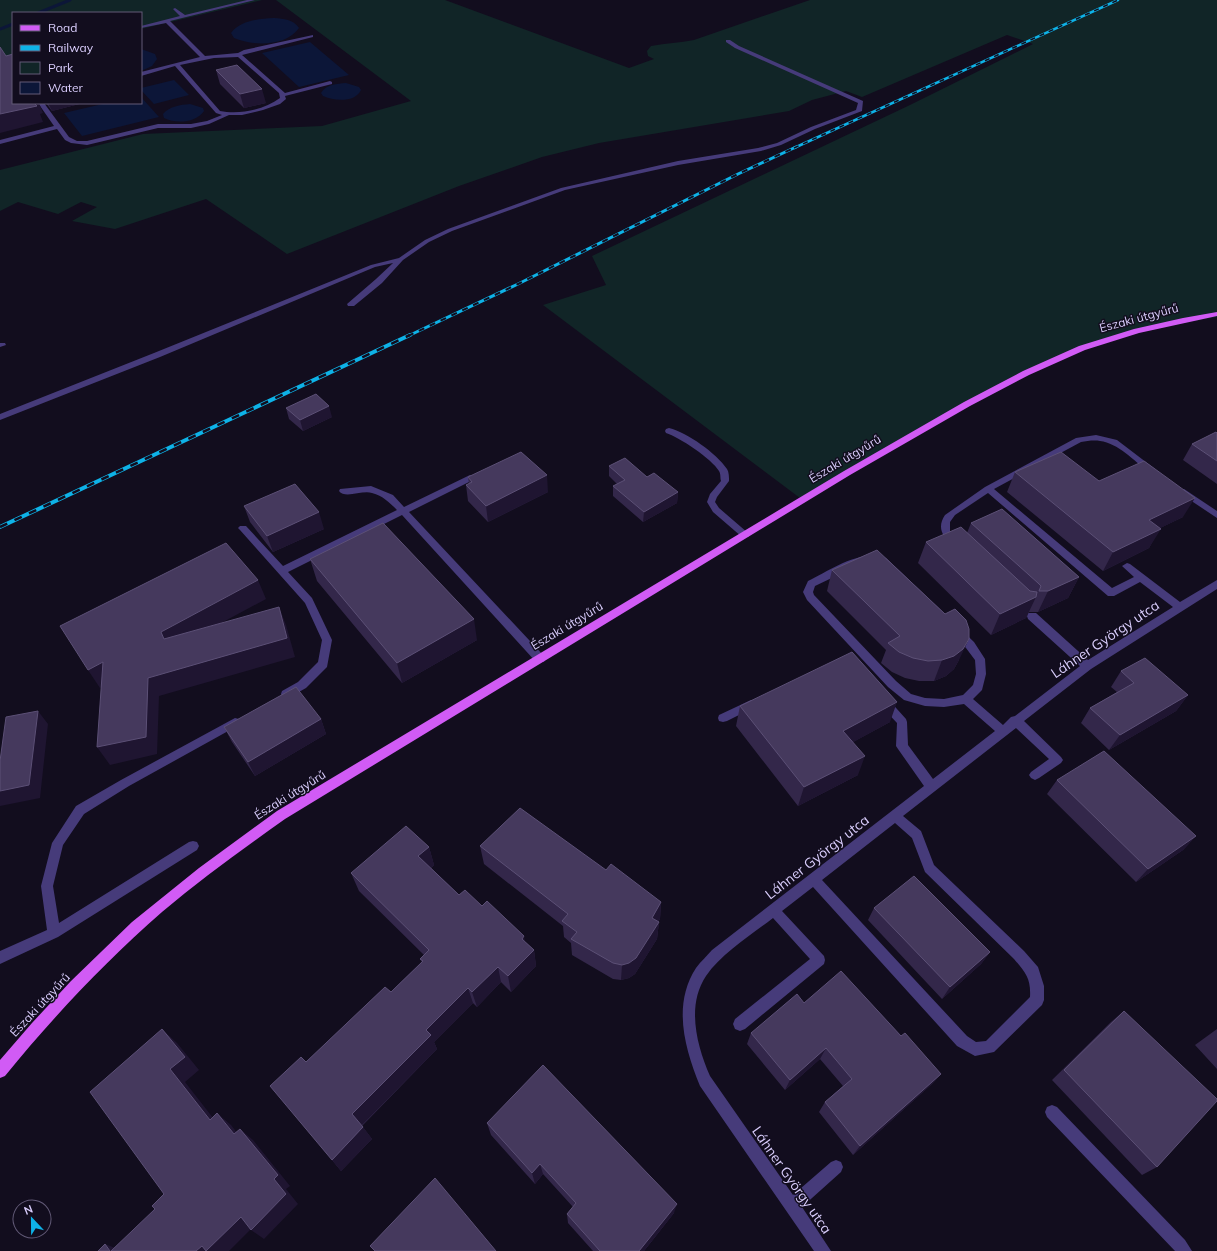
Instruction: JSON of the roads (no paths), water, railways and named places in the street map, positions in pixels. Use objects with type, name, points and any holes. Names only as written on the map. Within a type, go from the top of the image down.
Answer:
[{"type":"main road","name":"Északi útgyűrű","points":[[0,1071],[63,1000],[127,935],[219,860],[281,816],[854,469],[967,404],[1026,373],[1082,348],[1183,320],[1217,314]]},
{"type":"street","points":[[142,27],[253,0]]},
{"type":"street","points":[[175,9],[184,17]]},
{"type":"street","points":[[167,21],[204,58]]},
{"type":"street","points":[[142,74],[204,58],[226,54],[239,55],[244,52],[311,36]]},
{"type":"street","points":[[351,304],[379,281],[401,259],[432,238],[563,189],[678,163],[759,150],[780,144],[813,128],[859,111],[861,102],[786,70],[737,47],[728,41]]},
{"type":"street","points":[[42,104],[70,142],[77,144],[158,126],[191,126],[209,122],[226,115],[278,104],[283,99],[282,92],[239,55]]},
{"type":"street","points":[[177,65],[218,112],[226,115]]},
{"type":"street","points":[[282,95],[330,83]]},
{"type":"street","points":[[0,142],[58,127]]},
{"type":"street","points":[[0,417],[165,352],[373,266],[401,259]]},
{"type":"street","points":[[669,431],[679,434],[709,456],[724,471],[725,481],[713,496],[711,502],[716,510],[745,535]]},
{"type":"street","points":[[961,549],[945,532],[944,526],[949,515],[988,489],[1079,440],[1102,438],[1115,443],[1160,474]]},
{"type":"street","points":[[283,570],[470,478]]},
{"type":"street","points":[[1179,488],[1217,515]]},
{"type":"street","points":[[343,491],[371,489],[390,497],[540,659]]},
{"type":"street","points":[[988,489],[1111,593],[1141,577]]},
{"type":"street","points":[[243,528],[309,600],[326,640],[323,664],[302,685],[276,700]]},
{"type":"street","points":[[870,558],[883,560],[970,645],[980,659],[981,674],[978,687],[966,699],[944,703],[925,702],[908,696],[892,684],[810,597],[808,592],[811,584],[861,560],[870,558]]},
{"type":"street","points":[[1127,566],[1179,607]]},
{"type":"street","name":"Láhner György utca","points":[[823,1251],[704,1081],[695,1060],[690,1037],[689,1016],[691,998],[695,986],[705,967],[717,954],[1087,666],[1217,584]]},
{"type":"street","points":[[1032,616],[1087,666]]},
{"type":"street","points":[[877,694],[898,716],[903,730],[902,746],[932,786]]},
{"type":"street","points":[[966,699],[1002,731]]},
{"type":"street","points":[[723,718],[758,701]]},
{"type":"street","points":[[54,933],[47,886],[58,843],[80,810],[125,783],[242,718]]},
{"type":"street","points":[[1016,720],[1057,760],[1035,775]]},
{"type":"street","points":[[813,879],[962,1041],[976,1049],[990,1047],[1037,1000],[1037,986],[1033,972],[1018,955],[929,868],[917,835],[894,815]]},
{"type":"street","points":[[0,958],[54,933],[193,846]]},
{"type":"street","points":[[740,1024],[819,960],[774,910]]},
{"type":"street","points":[[1052,1112],[1180,1245],[1184,1251]]},
{"type":"street","points":[[792,1206],[836,1167]]},
{"type":"water","points":[[274,18],[291,21],[299,28],[286,39],[268,43],[241,41],[234,38],[231,33],[240,25],[245,23]]},
{"type":"water","points":[[310,42],[349,75],[299,87],[262,53]]},
{"type":"water","points":[[142,49],[155,54],[157,59],[152,66],[142,71]]},
{"type":"water","points":[[174,80],[189,95],[154,104],[142,91],[142,88]]},
{"type":"water","points":[[346,83],[359,87],[361,90],[354,97],[344,100],[328,98],[323,96],[321,93],[329,86]]},
{"type":"water","points":[[142,98],[159,117],[82,136],[64,113],[103,104],[142,104]]},
{"type":"water","points":[[190,104],[203,108],[204,111],[196,118],[186,121],[180,122],[164,118],[163,114],[169,109],[179,105]]},
{"type":"waterway","points":[[40,12],[70,0]]},
{"type":"waterway","points":[[0,29],[12,24]]},
{"type":"railway","points":[[794,148],[1118,0]]},
{"type":"railway","points":[[408,336],[518,284],[738,174],[796,147]]},
{"type":"railway","points":[[0,527],[410,335]]}]
